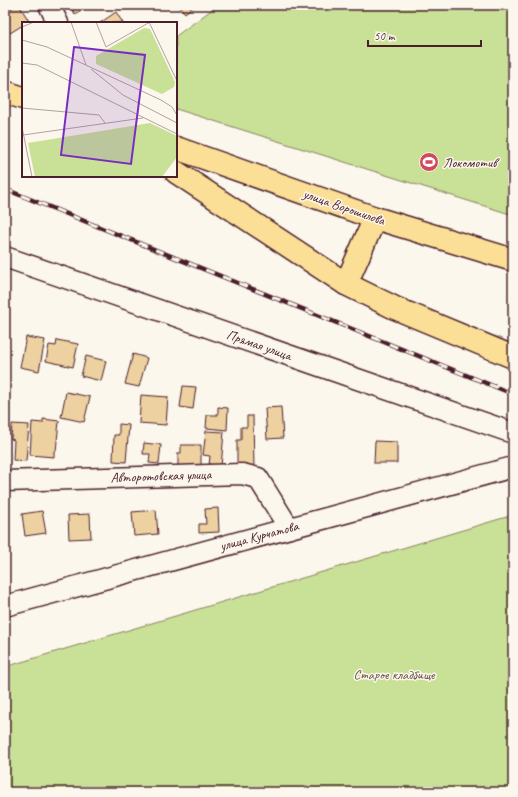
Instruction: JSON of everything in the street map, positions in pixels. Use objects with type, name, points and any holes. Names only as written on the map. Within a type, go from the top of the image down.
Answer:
[{"type":"main road","points":[[5,92],[22,98]]},
{"type":"main road","name":"улица Ворошилова","points":[[177,148],[376,218],[513,260]]},
{"type":"main road","points":[[177,173],[346,284],[395,308],[513,356]]},
{"type":"main road","points":[[346,284],[376,218]]},
{"type":"street","points":[[49,5],[58,22]]},
{"type":"street","name":"Прямая улица","points":[[5,257],[513,433]]},
{"type":"street","name":"улица Курчатова","points":[[5,606],[513,467]]},
{"type":"street","name":"Авторотовская улица","points":[[5,481],[242,474],[258,478],[289,528]]},
{"type":"green space","name":"Локомотив","points":[[218,5],[513,5],[513,215],[177,109],[177,35]]},
{"type":"green space","name":"Старое кладбище","points":[[513,515],[513,792],[5,792],[5,667]]},
{"type":"building","points":[[19,5],[29,21],[22,22],[22,26],[10,33],[5,25],[5,12]]},
{"type":"building","points":[[70,5],[92,5],[75,14]]},
{"type":"building","points":[[178,5],[195,5],[185,13]]},
{"type":"building","points":[[116,12],[122,22],[101,22]]},
{"type":"building","points":[[26,337],[45,340],[39,371],[20,367]]},
{"type":"building","points":[[57,340],[78,344],[73,367],[46,361],[49,345],[56,346]]},
{"type":"building","points":[[133,354],[147,358],[139,387],[125,384]]},
{"type":"building","points":[[86,356],[106,361],[101,381],[81,376]]},
{"type":"building","points":[[183,386],[196,387],[193,409],[180,407]]},
{"type":"building","points":[[66,392],[90,397],[84,422],[61,417]]},
{"type":"building","points":[[141,395],[168,397],[166,425],[139,423]]},
{"type":"building","points":[[218,407],[228,408],[227,430],[206,428],[207,415],[218,415]]},
{"type":"building","points":[[281,407],[283,438],[267,439],[265,408]]},
{"type":"building","points":[[247,416],[253,416],[254,468],[237,468],[237,440],[241,440],[241,427],[247,427]]},
{"type":"building","points":[[43,419],[59,421],[54,457],[30,455],[32,422],[43,423]]},
{"type":"building","points":[[12,424],[29,425],[26,461],[13,460],[14,440],[11,439]]},
{"type":"building","points":[[119,424],[129,425],[126,462],[113,461],[114,435],[119,435]]},
{"type":"building","points":[[206,431],[224,432],[221,467],[209,466],[210,456],[203,455]]},
{"type":"building","points":[[375,441],[397,442],[397,463],[374,463]]},
{"type":"building","points":[[144,443],[161,445],[159,464],[149,463],[150,454],[143,454]]},
{"type":"building","points":[[181,445],[201,445],[201,467],[178,467],[178,453],[181,453]]},
{"type":"building","points":[[218,508],[219,532],[199,533],[199,524],[206,524],[205,509]]},
{"type":"building","points":[[156,510],[158,534],[134,536],[132,512]]},
{"type":"building","points":[[42,511],[46,533],[25,536],[22,514]]},
{"type":"building","points":[[90,514],[91,538],[69,539],[68,515]]},
{"type":"railway","points":[[5,189],[513,394]]},
{"type":"place","name":"Локомотив","points":[[429,162]]}]
